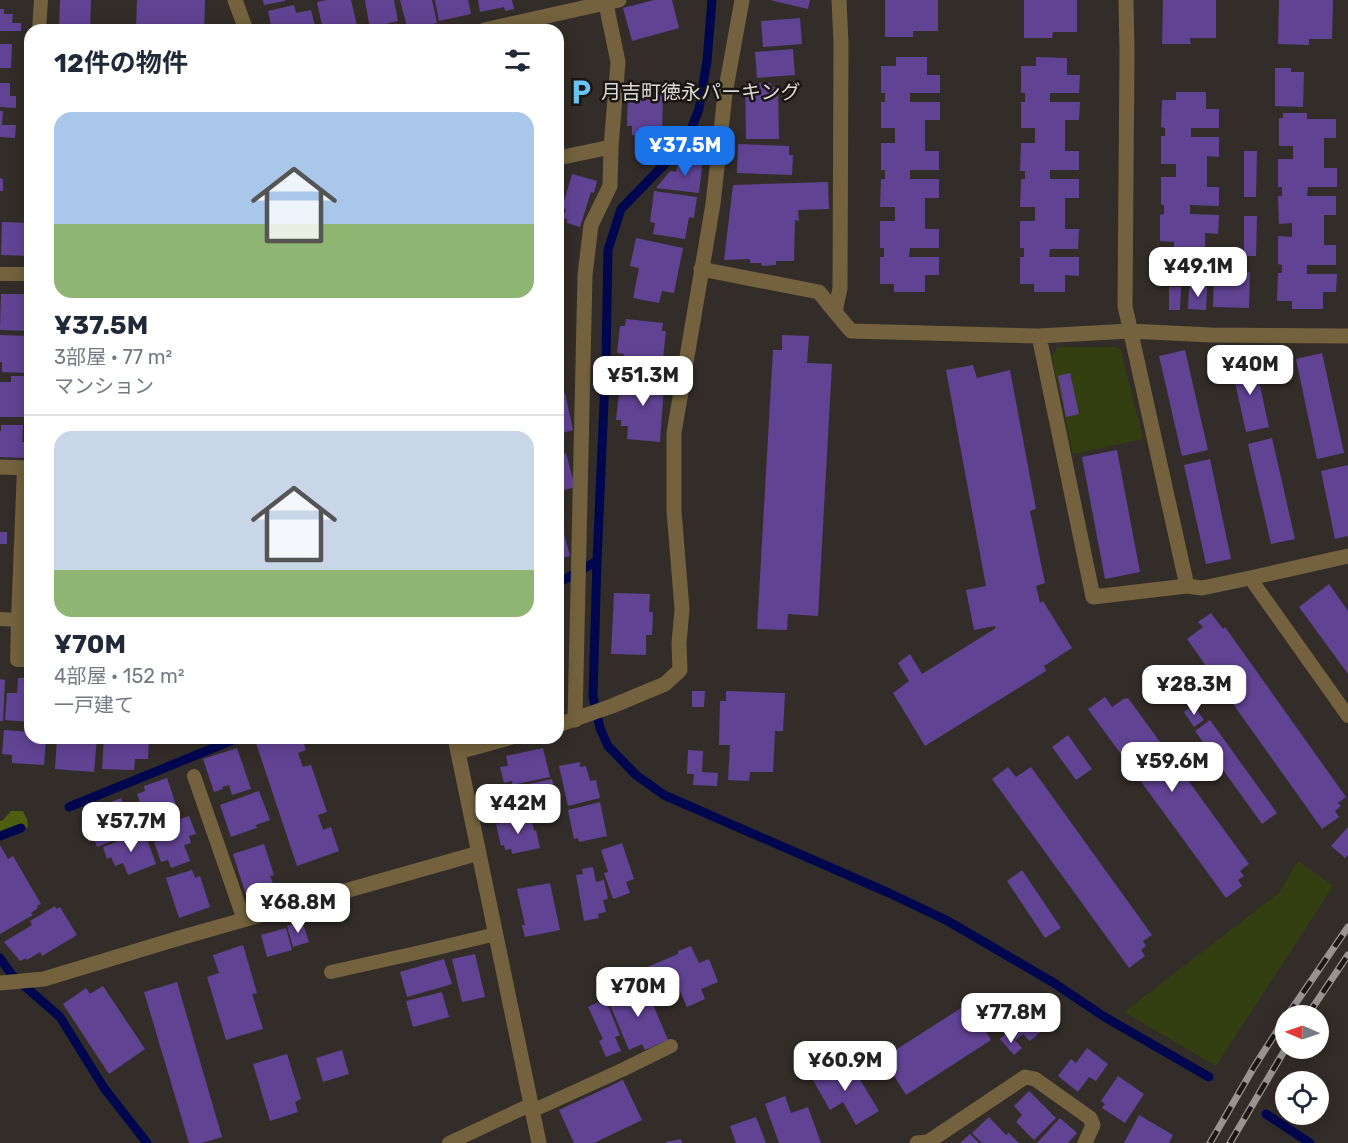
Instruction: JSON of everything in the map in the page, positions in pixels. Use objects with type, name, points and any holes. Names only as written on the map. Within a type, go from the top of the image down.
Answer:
[{"type":"street","points":[[235,0],[244,24]]},
{"type":"street","points":[[564,723],[665,684],[680,670],[679,643],[682,609],[674,511],[674,433],[713,204],[725,94],[742,0]]},
{"type":"street","points":[[835,312],[840,288],[841,43],[839,0]]},
{"type":"street","points":[[1126,0],[1125,306],[1187,586]]},
{"type":"street","points":[[511,24],[612,2],[618,62],[610,186],[591,225],[585,275],[575,720]]},
{"type":"street","points":[[564,157],[611,147]]},
{"type":"street","points":[[701,268],[819,292],[851,331],[1039,336],[1130,331],[1211,335],[1348,336]]},
{"type":"street","points":[[1039,336],[1093,597],[1187,586],[1202,588],[1348,556]]},
{"type":"street","points":[[0,467],[24,468]]},
{"type":"street","points":[[457,745],[539,1143]]},
{"type":"street","points":[[0,982],[44,980],[479,853]]},
{"type":"street","points":[[917,1143],[928,1142],[1025,1077],[1035,1079],[1090,1118],[1093,1125],[1085,1143]]},
{"type":"lane","points":[[39,24],[40,0]]},
{"type":"lane","points":[[0,274],[24,274]]},
{"type":"lane","points":[[24,519],[16,660],[24,660]]},
{"type":"lane","points":[[1250,579],[1348,716]]},
{"type":"lane","points":[[0,619],[18,620]]},
{"type":"lane","points":[[194,776],[244,920]]},
{"type":"lane","points":[[331,972],[496,934]]},
{"type":"lane","points":[[449,1143],[622,1071],[671,1046]]},
{"type":"green space","points":[[1058,347],[1116,347],[1121,350],[1143,439],[1073,454],[1052,357]]},
{"type":"green space","points":[[11,811],[23,811],[28,827],[0,835],[0,821]]},
{"type":"green space","points":[[1298,861],[1333,886],[1216,1066],[1124,1012],[1279,893]]},
{"type":"building","points":[[60,0],[91,0],[90,24],[59,24]]},
{"type":"building","points":[[137,0],[205,0],[204,24],[136,24]]},
{"type":"building","points":[[263,0],[285,0],[285,1],[264,5]]},
{"type":"building","points":[[351,0],[357,24],[322,24],[317,2]]},
{"type":"building","points":[[365,0],[394,0],[398,21],[369,24]]},
{"type":"building","points":[[400,0],[432,0],[437,23],[406,24]]},
{"type":"building","points":[[435,0],[468,0],[471,14],[439,21]]},
{"type":"building","points":[[478,0],[512,0],[514,9],[505,11],[504,7],[480,12]]},
{"type":"building","points":[[654,0],[672,0],[679,28],[632,41],[623,8]]},
{"type":"building","points":[[770,0],[810,0],[808,9]]},
{"type":"building","points":[[885,0],[938,0],[938,31],[913,31],[913,37],[885,37]]},
{"type":"building","points":[[1024,0],[1077,0],[1077,32],[1053,32],[1052,38],[1024,38]]},
{"type":"building","points":[[1163,0],[1216,0],[1216,38],[1190,38],[1191,44],[1162,44]]},
{"type":"building","points":[[1279,0],[1333,0],[1332,39],[1309,39],[1309,45],[1278,44]]},
{"type":"building","points":[[294,5],[296,13],[311,10],[314,24],[271,24],[268,11]]},
{"type":"building","points":[[0,9],[4,9],[4,14],[13,14],[12,23],[21,23],[21,31],[0,31]]},
{"type":"building","points":[[800,18],[802,44],[763,47],[761,21]]},
{"type":"building","points":[[0,44],[12,44],[11,68],[0,68]]},
{"type":"building","points":[[793,49],[795,75],[757,78],[755,52]]},
{"type":"building","points":[[896,57],[927,57],[927,75],[940,75],[940,93],[910,93],[910,102],[940,102],[940,120],[925,120],[925,151],[939,151],[939,170],[910,170],[910,179],[939,179],[939,198],[925,198],[925,229],[939,229],[939,248],[910,248],[909,257],[939,257],[939,275],[925,275],[925,292],[894,292],[894,284],[880,284],[880,257],[884,257],[884,248],[880,248],[880,221],[895,221],[895,207],[880,207],[881,179],[885,179],[885,170],[881,170],[881,143],[895,143],[895,128],[881,128],[881,102],[885,102],[885,93],[881,93],[881,66],[896,66]]},
{"type":"building","points":[[1036,57],[1067,58],[1067,75],[1080,75],[1079,93],[1050,93],[1050,102],[1080,102],[1079,120],[1065,120],[1065,151],[1079,151],[1079,170],[1050,170],[1050,179],[1079,179],[1079,198],[1065,198],[1065,229],[1079,229],[1078,249],[1050,249],[1049,257],[1079,257],[1079,276],[1065,275],[1065,292],[1034,292],[1034,284],[1020,284],[1020,257],[1024,257],[1024,248],[1020,248],[1020,221],[1035,221],[1035,207],[1020,207],[1021,179],[1025,179],[1025,171],[1020,171],[1021,143],[1035,143],[1035,128],[1021,128],[1021,102],[1025,102],[1025,93],[1021,93],[1021,66],[1036,66]]},
{"type":"building","points":[[1275,68],[1291,68],[1291,72],[1304,72],[1303,107],[1275,106]]},
{"type":"building","points":[[0,83],[10,83],[10,96],[16,96],[16,108],[0,107]]},
{"type":"building","points":[[771,83],[771,87],[778,87],[779,139],[746,139],[745,84]]},
{"type":"building","points":[[628,92],[663,93],[662,136],[632,135],[632,126],[627,126]]},
{"type":"building","points":[[1176,92],[1206,92],[1206,109],[1219,109],[1219,128],[1191,128],[1191,137],[1219,137],[1219,157],[1207,156],[1207,187],[1219,187],[1219,206],[1190,205],[1190,214],[1219,215],[1218,234],[1205,233],[1205,251],[1174,250],[1174,242],[1160,241],[1160,215],[1164,214],[1164,205],[1161,205],[1161,177],[1176,177],[1176,164],[1161,164],[1161,136],[1165,136],[1165,128],[1161,127],[1162,100],[1176,100]]},
{"type":"building","points":[[0,111],[3,111],[2,125],[16,125],[15,138],[0,137]]},
{"type":"building","points":[[1283,113],[1307,113],[1307,119],[1336,119],[1336,138],[1324,138],[1324,168],[1337,168],[1337,187],[1308,187],[1307,196],[1336,196],[1336,215],[1324,215],[1324,245],[1336,245],[1336,265],[1307,265],[1307,274],[1337,274],[1336,292],[1323,292],[1323,309],[1292,309],[1292,301],[1277,301],[1278,273],[1282,273],[1282,265],[1278,264],[1278,236],[1292,237],[1292,223],[1279,224],[1278,196],[1282,196],[1282,187],[1278,187],[1278,159],[1293,159],[1293,146],[1279,146],[1279,118],[1283,118]]},
{"type":"building","points":[[738,144],[789,146],[789,155],[793,155],[792,175],[737,173]]},
{"type":"building","points":[[1244,151],[1257,151],[1256,197],[1244,197]]},
{"type":"building","points":[[690,156],[703,157],[699,193],[656,188],[670,171],[676,172],[677,166],[681,167],[682,162],[690,163]]},
{"type":"building","points":[[572,174],[597,181],[594,193],[591,192],[580,227],[567,223],[567,219],[564,218],[566,209],[564,208]]},
{"type":"building","points":[[0,178],[3,179],[3,191],[0,191]]},
{"type":"building","points":[[828,182],[829,209],[798,210],[799,221],[795,220],[794,261],[776,261],[776,265],[762,266],[761,263],[750,263],[750,259],[724,260],[733,185]]},
{"type":"building","points":[[654,191],[697,197],[694,218],[689,217],[685,239],[653,234],[655,223],[650,222]]},
{"type":"building","points":[[1244,216],[1257,216],[1256,256],[1244,256]]},
{"type":"building","points":[[2,222],[24,223],[24,256],[1,255]]},
{"type":"building","points":[[636,238],[683,248],[674,293],[662,291],[659,303],[633,298],[639,268],[630,266]]},
{"type":"building","points":[[1214,271],[1250,272],[1249,308],[1213,307]]},
{"type":"building","points":[[1169,287],[1181,287],[1180,310],[1169,310]]},
{"type":"building","points":[[1189,287],[1207,287],[1206,310],[1188,309]]},
{"type":"building","points":[[1,294],[24,294],[24,331],[0,330]]},
{"type":"building","points":[[626,319],[663,323],[662,331],[666,331],[662,368],[623,363],[624,354],[617,353],[620,326],[625,326]]},
{"type":"building","points":[[0,335],[24,336],[24,373],[2,372],[2,362],[0,362]]},
{"type":"building","points":[[782,335],[809,336],[807,363],[832,364],[818,616],[788,614],[787,630],[757,629],[773,350],[782,350]]},
{"type":"building","points":[[1185,350],[1208,450],[1182,456],[1159,356]]},
{"type":"building","points":[[1322,353],[1344,453],[1317,459],[1296,359]]},
{"type":"building","points":[[1254,359],[1269,427],[1246,432],[1231,364]]},
{"type":"building","points":[[973,365],[977,378],[1010,370],[1036,509],[1030,511],[1045,583],[1036,586],[1040,603],[1043,601],[1072,648],[1044,666],[1046,671],[925,746],[893,693],[909,681],[898,663],[910,654],[922,674],[996,628],[994,626],[974,630],[966,590],[986,586],[946,370]]},
{"type":"building","points":[[636,370],[665,371],[660,442],[627,439],[628,426],[621,426],[621,420],[616,420],[619,393],[634,394]]},
{"type":"building","points":[[1070,373],[1079,414],[1066,417],[1058,376]]},
{"type":"building","points":[[11,376],[24,376],[24,417],[0,417],[0,382],[11,382]]},
{"type":"building","points":[[564,393],[573,430],[564,432]]},
{"type":"building","points":[[1,425],[23,425],[24,458],[0,457]]},
{"type":"building","points":[[1272,438],[1295,539],[1271,544],[1248,444]]},
{"type":"building","points":[[1117,450],[1140,572],[1105,579],[1082,457]]},
{"type":"building","points":[[566,453],[575,487],[564,490],[564,454]]},
{"type":"building","points":[[1210,459],[1231,559],[1206,564],[1184,465]]},
{"type":"building","points":[[1348,465],[1348,536],[1335,539],[1321,471]]},
{"type":"building","points":[[0,532],[7,532],[7,544],[0,544]]},
{"type":"building","points":[[564,534],[570,556],[564,558]]},
{"type":"building","points":[[1329,584],[1348,611],[1348,674],[1299,607]]},
{"type":"building","points":[[614,593],[650,594],[649,612],[653,612],[652,635],[646,635],[646,655],[611,654]]},
{"type":"building","points":[[1211,613],[1223,629],[1225,627],[1346,797],[1338,803],[1341,806],[1335,811],[1339,817],[1322,829],[1187,639],[1203,627],[1198,622]]},
{"type":"building","points":[[18,678],[24,678],[24,722],[5,720],[7,693],[17,693]]},
{"type":"building","points":[[0,679],[5,680],[3,721],[0,721]]},
{"type":"building","points":[[692,691],[705,691],[704,707],[692,707]]},
{"type":"building","points":[[726,691],[785,693],[783,731],[775,731],[773,772],[750,772],[749,781],[728,780],[730,745],[719,745],[720,701],[726,701]]},
{"type":"building","points":[[1105,697],[1112,707],[1128,698],[1249,864],[1240,871],[1244,876],[1238,880],[1242,886],[1226,898],[1088,709]]},
{"type":"building","points":[[1193,705],[1204,720],[1194,727],[1184,712]]},
{"type":"building","points":[[1210,720],[1277,813],[1262,824],[1195,731]]},
{"type":"building","points":[[4,730],[24,732],[24,744],[46,744],[44,765],[12,763],[12,755],[2,754]]},
{"type":"building","points":[[1068,735],[1092,769],[1076,780],[1052,747]]},
{"type":"building","points":[[57,744],[96,744],[94,772],[55,769]]},
{"type":"building","points":[[104,744],[149,744],[148,759],[135,759],[134,770],[102,769]]},
{"type":"building","points":[[256,744],[304,744],[306,750],[298,753],[303,767],[311,765],[327,812],[318,815],[323,830],[331,827],[339,851],[297,866]]},
{"type":"building","points":[[237,748],[251,789],[232,795],[229,785],[214,792],[203,759]]},
{"type":"building","points":[[543,748],[550,777],[512,785],[512,781],[504,783],[500,767],[508,766],[506,756]]},
{"type":"building","points":[[688,750],[703,751],[702,772],[718,773],[717,786],[693,785],[694,774],[687,774]]},
{"type":"building","points":[[580,762],[580,767],[586,766],[590,781],[596,780],[600,798],[568,806],[559,766]]},
{"type":"building","points":[[1008,767],[1016,777],[1031,767],[1152,935],[1143,941],[1146,946],[1141,950],[1145,956],[1129,968],[992,779]]},
{"type":"building","points":[[167,778],[179,814],[148,825],[137,794],[145,791],[144,786]]},
{"type":"building","points":[[552,779],[558,806],[516,815],[510,788]]},
{"type":"building","points":[[259,791],[270,820],[256,825],[257,828],[231,837],[220,805]]},
{"type":"building","points":[[121,798],[135,832],[97,847],[94,839],[89,842],[85,830],[97,825],[91,810]]},
{"type":"building","points":[[600,802],[607,836],[579,842],[578,838],[574,839],[568,810]]},
{"type":"building","points":[[189,816],[196,834],[189,836],[191,843],[184,845],[190,861],[171,868],[168,860],[161,862],[152,836],[160,834],[158,827]]},
{"type":"building","points":[[531,816],[540,848],[512,854],[511,849],[505,850],[504,845],[501,846],[496,824]]},
{"type":"building","points":[[1348,827],[1348,855],[1345,858],[1331,846]]},
{"type":"building","points":[[144,831],[156,864],[128,875],[123,863],[115,866],[111,857],[107,859],[103,847]]},
{"type":"building","points":[[622,843],[634,879],[626,882],[630,893],[613,899],[604,873],[608,872],[601,850]]},
{"type":"building","points":[[264,844],[274,875],[270,876],[274,886],[246,895],[233,854]]},
{"type":"building","points":[[0,845],[8,859],[13,856],[41,904],[31,913],[33,915],[0,934]]},
{"type":"building","points":[[593,867],[596,882],[604,880],[608,899],[603,900],[606,912],[598,914],[599,918],[584,921],[576,875],[583,874],[582,869]]},
{"type":"building","points":[[192,870],[195,878],[200,876],[210,907],[179,918],[166,878]]},
{"type":"building","points":[[1022,870],[1061,928],[1045,938],[1007,881]]},
{"type":"building","points":[[550,883],[560,930],[525,937],[522,925],[525,925],[517,889]]},
{"type":"building","points":[[55,906],[56,909],[60,907],[77,935],[42,956],[40,952],[27,960],[26,958],[20,961],[4,942],[32,925],[30,921]]},
{"type":"building","points":[[302,921],[309,942],[293,947],[287,926]]},
{"type":"building","points":[[286,928],[292,950],[267,957],[261,935]]},
{"type":"building","points":[[243,945],[257,993],[252,994],[263,1029],[226,1040],[207,977],[219,973],[213,955]]},
{"type":"building","points":[[691,946],[699,963],[709,959],[718,982],[701,989],[705,999],[687,1007],[677,984],[655,993],[645,968]]},
{"type":"building","points":[[475,954],[485,997],[462,1002],[452,959]]},
{"type":"building","points":[[444,959],[452,984],[407,997],[400,972]]},
{"type":"building","points":[[643,981],[668,1040],[645,1050],[642,1044],[629,1050],[608,1000],[623,994],[621,990]]},
{"type":"building","points":[[177,982],[222,1137],[202,1143],[189,1143],[144,992]]},
{"type":"building","points":[[103,986],[145,1049],[109,1074],[63,1004],[86,988],[90,994]]},
{"type":"building","points":[[442,992],[449,1017],[413,1027],[406,1001]]},
{"type":"building","points":[[1004,994],[1017,1009],[1023,1004],[1046,1027],[1030,1041],[1023,1034],[1016,1040],[988,1008]]},
{"type":"building","points":[[605,999],[620,1035],[615,1037],[621,1051],[606,1057],[599,1041],[603,1039],[588,1007]]},
{"type":"building","points":[[972,1001],[986,1022],[982,1025],[991,1040],[906,1095],[883,1058]]},
{"type":"building","points":[[1007,1032],[1022,1048],[1014,1055],[1000,1039]]},
{"type":"building","points":[[1087,1048],[1108,1064],[1096,1081],[1089,1077],[1078,1092],[1058,1076],[1071,1059],[1076,1063]]},
{"type":"building","points":[[342,1050],[349,1074],[323,1082],[316,1058]]},
{"type":"building","points":[[287,1054],[301,1099],[295,1102],[298,1112],[270,1121],[253,1064]]},
{"type":"building","points":[[833,1061],[841,1075],[853,1068],[879,1111],[856,1125],[843,1102],[830,1110],[810,1075]]},
{"type":"building","points":[[1118,1076],[1144,1094],[1125,1123],[1102,1108],[1105,1104],[1101,1101]]},
{"type":"building","points":[[623,1080],[642,1120],[594,1143],[574,1143],[559,1110]]},
{"type":"building","points":[[1029,1091],[1056,1118],[1034,1140],[1016,1122],[1022,1115],[1014,1106]]},
{"type":"building","points":[[785,1096],[791,1113],[808,1107],[821,1143],[779,1143],[765,1104]]},
{"type":"building","points":[[1139,1115],[1173,1135],[1169,1143],[1124,1143]]},
{"type":"building","points":[[756,1117],[766,1143],[736,1143],[730,1126]]},
{"type":"building","points":[[989,1117],[1006,1135],[1009,1133],[1019,1143],[982,1143],[972,1133]]},
{"type":"building","points":[[1060,1118],[1077,1133],[1068,1143],[1037,1143]]},
{"type":"building","points":[[970,1134],[979,1143],[960,1143]]},
{"type":"building","points":[[681,1139],[682,1143],[666,1143],[666,1142]]},
{"type":"waterway","points":[[712,0],[707,61],[699,109],[686,142],[621,209],[608,250],[593,696],[600,728],[608,746],[636,775],[664,795],[946,920],[1054,983],[1103,1016],[1209,1077]]},
{"type":"waterway","points":[[564,580],[597,561]]},
{"type":"waterway","points":[[69,807],[223,744]]},
{"type":"waterway","points":[[0,836],[21,828]]},
{"type":"waterway","points":[[0,958],[12,975],[60,1017],[104,1088],[147,1143]]},
{"type":"waterway","points":[[1266,1114],[1310,1143]]},
{"type":"railway","points":[[1295,1005],[1348,927]]},
{"type":"railway","points":[[1314,1005],[1348,955]]},
{"type":"railway","points":[[1210,1143],[1275,1034]]},
{"type":"railway","points":[[1230,1143],[1280,1059]]},
{"type":"place","name":"月吉町徳永パーキング","points":[[581,92]]}]
